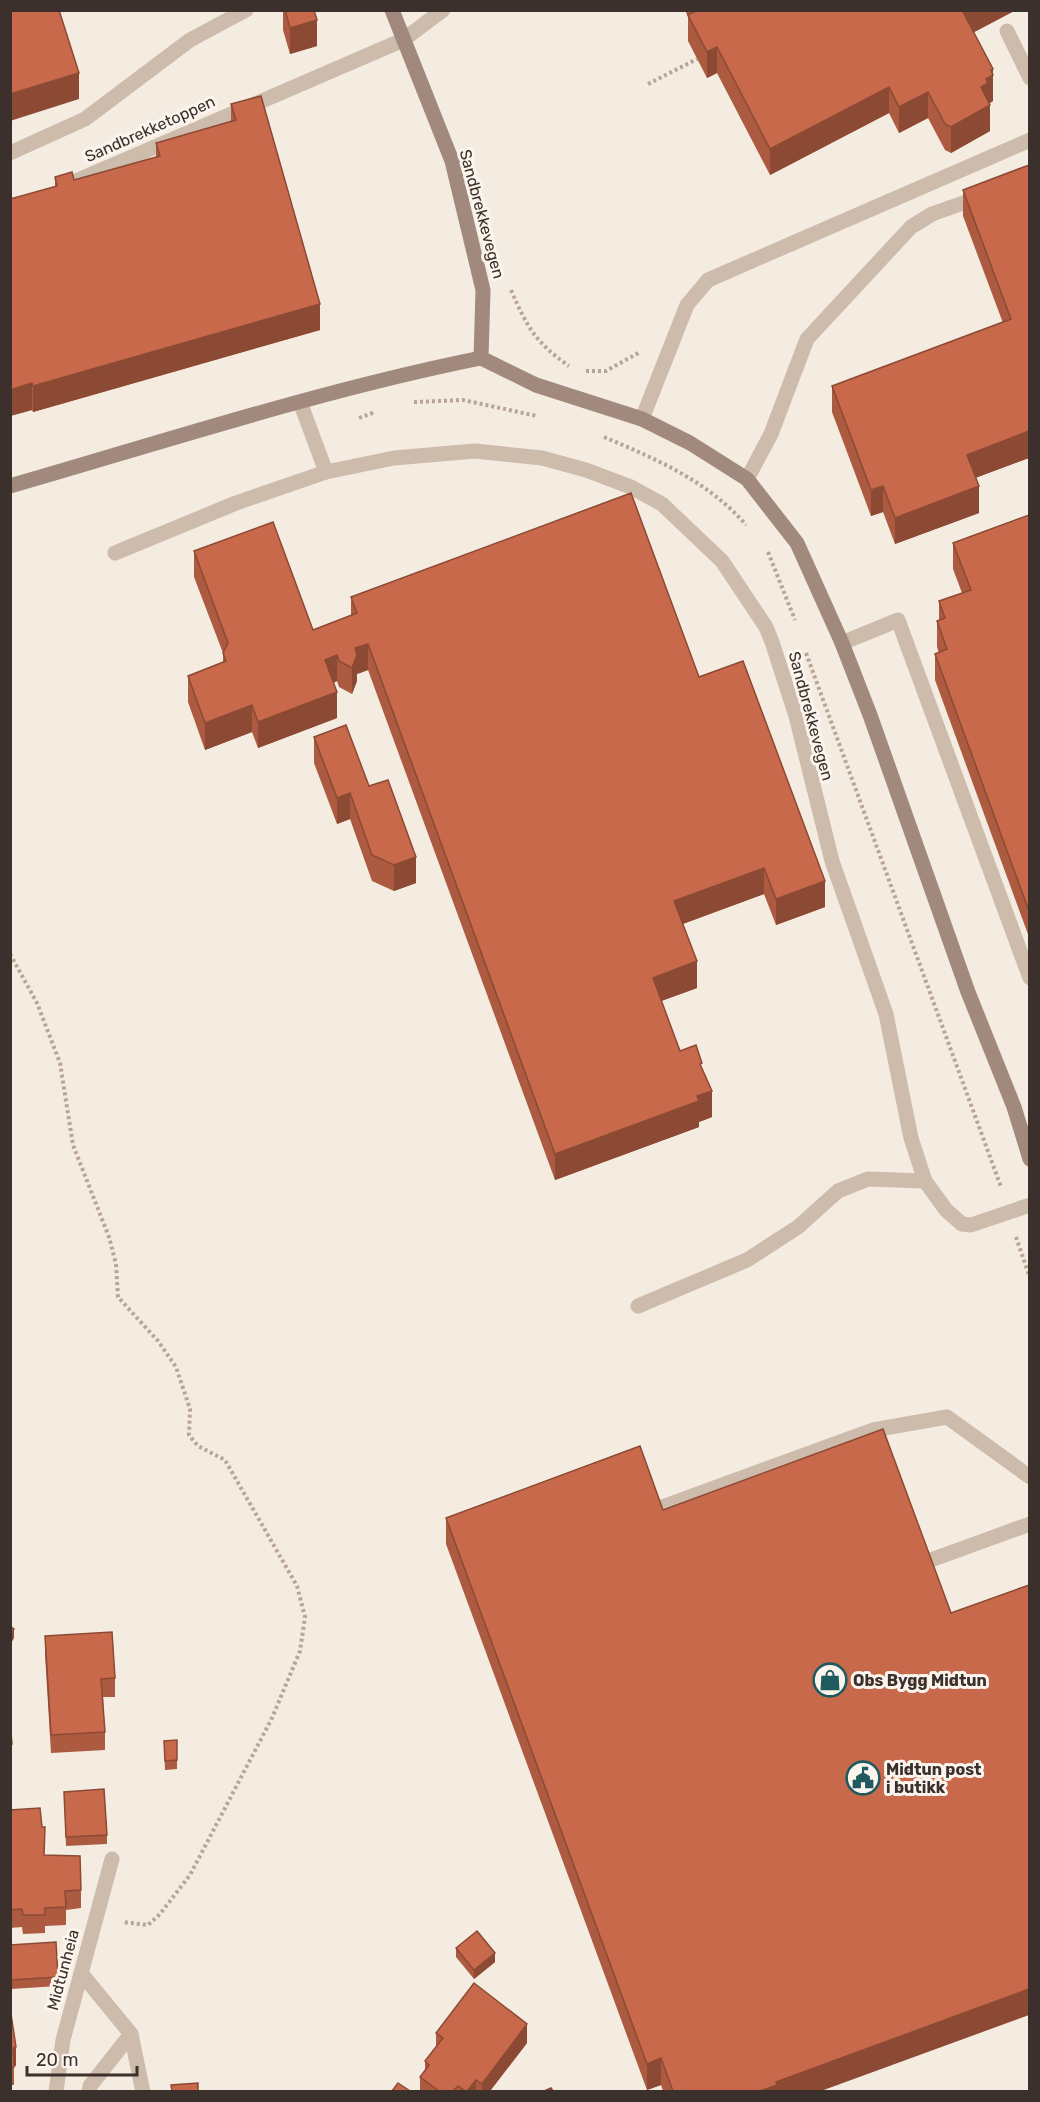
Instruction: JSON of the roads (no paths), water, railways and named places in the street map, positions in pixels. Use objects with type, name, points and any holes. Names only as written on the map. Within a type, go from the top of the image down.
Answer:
[{"type":"street","points":[[10,153],[85,119],[190,40],[246,10]]},
{"type":"street","name":"Sandbrekkevegen","points":[[392,10],[455,172],[483,290],[481,358]]},
{"type":"street","name":"Sandbrekketoppen","points":[[54,189],[403,40],[443,10]]},
{"type":"street","points":[[1007,31],[1029,78]]},
{"type":"street","points":[[642,419],[687,305],[708,280],[1029,140]]},
{"type":"street","points":[[747,479],[771,434],[807,339],[920,220],[997,190]]},
{"type":"street","points":[[10,486],[300,402],[412,372],[481,358],[536,385],[642,419],[690,443],[747,479],[797,543],[842,643],[888,765],[968,992],[1014,1107],[1029,1159]]},
{"type":"street","points":[[115,553],[236,503],[326,472],[300,402]]},
{"type":"street","name":"Sandbrekkevegen","points":[[326,472],[394,458],[475,451],[542,458],[609,479],[662,504],[722,561],[766,627],[772,642],[796,716],[832,861],[886,1014],[911,1138],[925,1181],[946,1210],[962,1224],[971,1225],[1029,1205]]},
{"type":"street","points":[[842,643],[898,620],[1029,978]]},
{"type":"street","points":[[638,1306],[747,1260],[798,1227],[838,1191],[868,1179],[925,1181]]},
{"type":"street","points":[[654,1510],[873,1430],[947,1417],[1029,1477]]},
{"type":"street","points":[[928,1561],[1029,1524]]},
{"type":"street","name":"Midtunheia","points":[[56,2091],[63,2040],[112,1859]]},
{"type":"street","points":[[81,1973],[131,2034],[143,2091]]},
{"type":"street","points":[[89,2091],[90,2086],[131,2034]]},
{"type":"place","name":"Obs Bygg Midtun","points":[[830,1680]]},
{"type":"place","name":"Midtun post i butikk","points":[[863,1778]]}]
